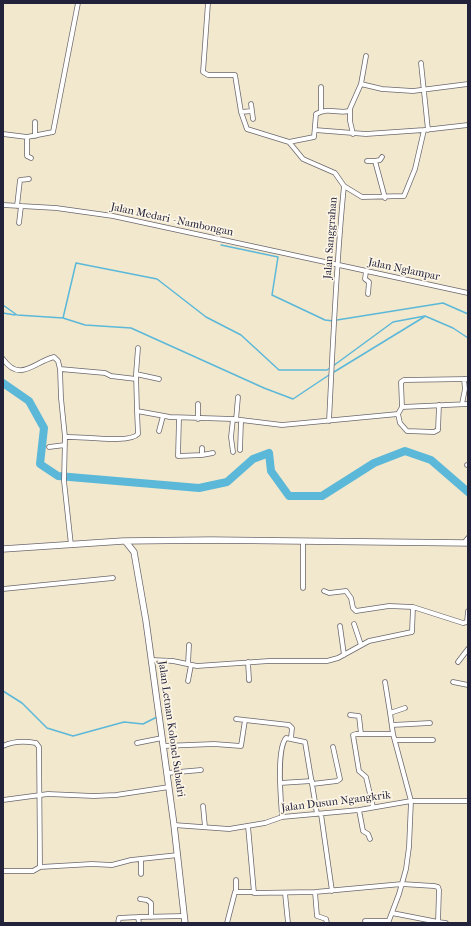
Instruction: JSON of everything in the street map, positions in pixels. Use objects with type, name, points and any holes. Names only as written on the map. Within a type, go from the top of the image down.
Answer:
[{"type":"main road","points":[[3,549],[136,541],[466,543]]},
{"type":"main road","points":[[134,552],[136,541]]},
{"type":"main road","name":"Jalan Letnan Kolonel Subadri","points":[[126,542],[134,552],[152,660],[178,855],[185,923]]},
{"type":"street","points":[[3,134],[26,137],[50,134],[53,131],[78,3]]},
{"type":"street","points":[[208,3],[202,70],[208,75],[235,75],[241,112],[248,129],[289,142],[312,139],[315,135],[316,114],[330,110],[345,112],[350,109]]},
{"type":"street","points":[[353,134],[350,121],[350,109],[360,84],[366,56]]},
{"type":"street","points":[[421,63],[426,130]]},
{"type":"street","points":[[360,84],[400,91],[468,84]]},
{"type":"street","points":[[321,87],[321,112]]},
{"type":"street","points":[[252,104],[254,118]]},
{"type":"street","points":[[241,112],[252,110]]},
{"type":"street","points":[[35,122],[35,136]]},
{"type":"street","points":[[315,130],[353,134],[378,134],[468,125]]},
{"type":"street","name":"Jalan Sanggrahan","points":[[329,421],[336,265],[344,186],[362,197],[400,198],[406,194],[426,130]]},
{"type":"street","points":[[26,137],[27,156],[31,158]]},
{"type":"street","points":[[289,142],[308,162],[335,173],[344,186]]},
{"type":"street","points":[[367,161],[380,160],[382,157]]},
{"type":"street","points":[[375,161],[385,198]]},
{"type":"street","points":[[19,223],[20,180],[28,179]]},
{"type":"street","name":"Jalan Medari - Nambongan","points":[[3,205],[56,208],[113,216],[336,265]]},
{"type":"street","name":"Jalan Nglampar","points":[[336,265],[468,293]]},
{"type":"street","points":[[366,271],[365,279],[369,282],[368,294]]},
{"type":"street","points":[[65,437],[82,436],[125,440],[136,437],[138,434],[136,376],[138,348]]},
{"type":"street","points":[[3,359],[8,366],[15,370],[21,370],[54,357],[57,359],[60,369],[65,437],[64,481],[71,545]]},
{"type":"street","points":[[60,369],[105,373],[111,376],[136,376],[159,379]]},
{"type":"street","points":[[439,405],[438,430],[434,432],[407,431],[400,423],[398,414],[402,407],[401,382],[404,380],[466,379],[462,404]]},
{"type":"street","points":[[238,397],[237,420],[240,450]]},
{"type":"street","points":[[198,404],[198,419]]},
{"type":"street","points":[[402,407],[468,404]]},
{"type":"street","points":[[137,411],[179,418],[237,420],[282,425],[398,414]]},
{"type":"street","points":[[159,431],[163,416]]},
{"type":"street","points":[[179,418],[178,456],[213,453]]},
{"type":"street","points":[[232,452],[231,437],[237,420]]},
{"type":"street","points":[[49,447],[65,445]]},
{"type":"street","points":[[202,448],[202,455]]},
{"type":"street","points":[[466,543],[468,538]]},
{"type":"street","points":[[303,542],[303,588]]},
{"type":"street","points":[[3,590],[113,578]]},
{"type":"street","points":[[324,591],[346,591],[353,608],[356,611],[390,606],[413,607],[463,624],[468,622],[468,611]]},
{"type":"street","points":[[152,660],[173,661],[190,665],[248,662],[327,661],[344,655],[361,644],[380,638],[412,632],[413,607]]},
{"type":"street","points":[[354,624],[361,644]]},
{"type":"street","points":[[340,626],[344,655]]},
{"type":"street","points":[[188,681],[190,665],[189,645]]},
{"type":"street","points":[[458,662],[468,649]]},
{"type":"street","points":[[248,662],[249,680]]},
{"type":"street","points":[[385,682],[391,713]]},
{"type":"street","points":[[453,682],[468,685]]},
{"type":"street","points":[[365,921],[388,922],[402,884],[409,847],[408,801],[392,725],[390,689]]},
{"type":"street","points":[[391,713],[405,708]]},
{"type":"street","points":[[350,715],[359,716],[361,734]]},
{"type":"street","points":[[236,719],[289,725],[292,728],[291,738]]},
{"type":"street","points":[[163,746],[206,744],[241,746],[244,720]]},
{"type":"street","points":[[392,725],[430,723]]},
{"type":"street","points":[[373,807],[366,777],[359,771],[353,735],[394,734]]},
{"type":"street","points":[[137,743],[162,738]]},
{"type":"street","points":[[282,817],[280,783],[282,746],[286,738],[291,738],[306,742],[332,891]]},
{"type":"street","points":[[395,740],[433,740]]},
{"type":"street","points":[[3,746],[25,742],[34,742],[38,745],[40,867]]},
{"type":"street","points":[[280,783],[312,783],[337,781],[340,779],[333,747]]},
{"type":"street","points":[[167,773],[201,770]]},
{"type":"street","points":[[3,800],[40,795],[102,796],[169,787]]},
{"type":"street","name":"Jalan Dusun Ngangkrik","points":[[174,825],[229,829],[248,826],[282,817],[359,810],[408,801],[468,801]]},
{"type":"street","points":[[203,806],[205,827]]},
{"type":"street","points":[[359,810],[363,831],[368,834],[370,839]]},
{"type":"street","points":[[248,826],[253,892]]},
{"type":"street","points":[[3,871],[32,871],[40,867],[92,864],[112,865],[141,859],[178,855]]},
{"type":"street","points":[[141,859],[141,874]]},
{"type":"street","points":[[227,923],[236,891],[236,880]]},
{"type":"street","points":[[236,891],[285,893],[315,892],[402,884],[438,887],[438,922]]},
{"type":"street","points":[[315,892],[315,911],[317,916],[326,919],[327,923]]},
{"type":"street","points":[[285,893],[288,923]]},
{"type":"street","points":[[140,899],[147,900],[151,903],[151,916]]},
{"type":"street","points":[[392,913],[446,923]]},
{"type":"street","points":[[118,923],[119,918],[138,916],[184,916]]},
{"type":"street","points":[[138,916],[139,923]]},
{"type":"waterway","points":[[221,245],[278,257],[272,295],[325,320],[334,321]]},
{"type":"waterway","points":[[3,305],[17,315],[63,318],[76,263],[157,279],[206,317],[241,335],[279,370],[327,370],[330,368]]},
{"type":"waterway","points":[[337,320],[443,303],[468,314]]},
{"type":"waterway","points":[[3,313],[15,315]]},
{"type":"waterway","points":[[333,366],[393,322],[425,316],[453,328],[468,338]]},
{"type":"waterway","points":[[334,372],[424,317]]},
{"type":"waterway","points":[[63,318],[85,325],[131,328],[264,388],[293,399],[329,375]]},
{"type":"waterway","points":[[3,383],[29,401],[44,428],[40,464],[58,476],[199,488],[227,482],[253,459],[269,453],[271,471],[289,496],[322,496],[374,463],[405,451],[431,460],[468,492]]},
{"type":"waterway","points":[[3,691],[22,703],[47,728],[73,736],[124,722],[143,724],[157,717]]}]
